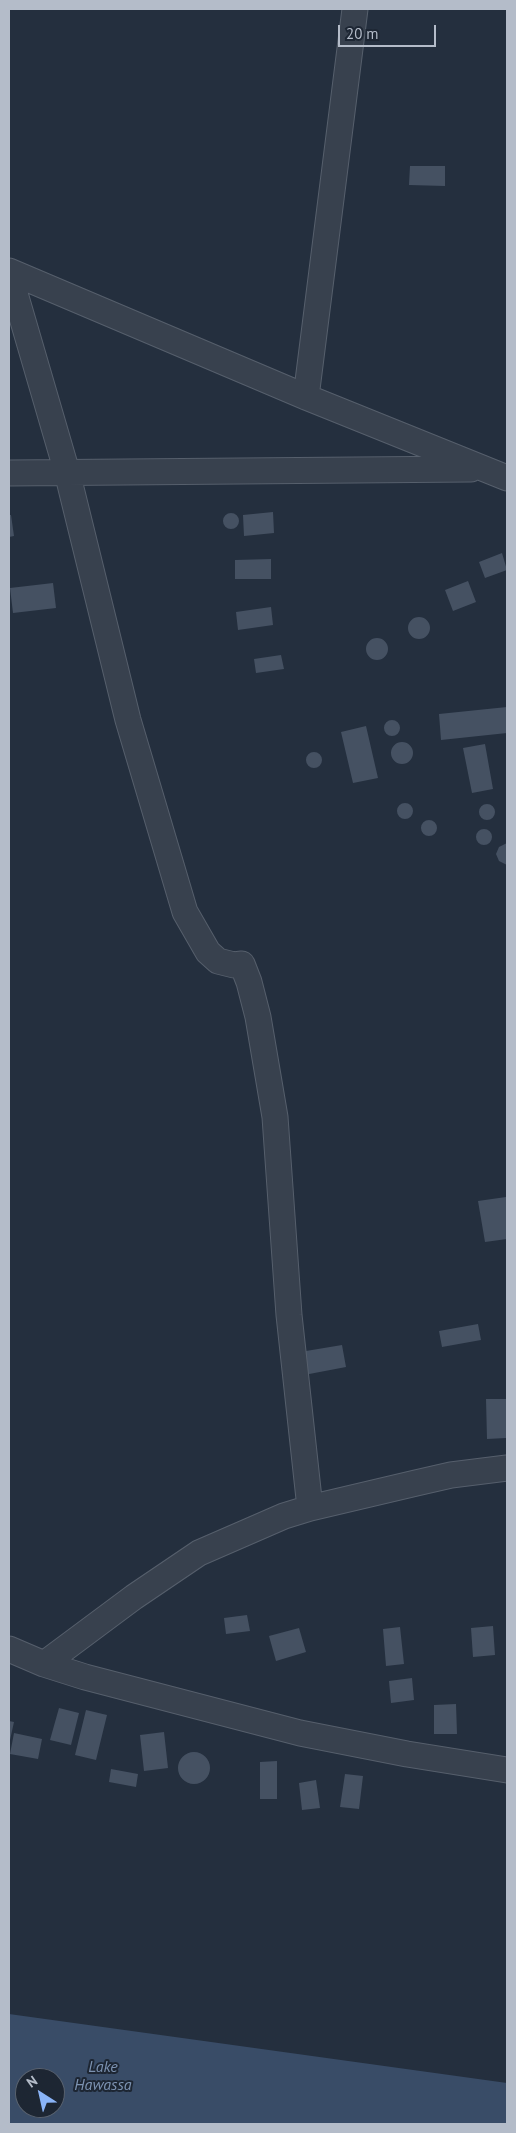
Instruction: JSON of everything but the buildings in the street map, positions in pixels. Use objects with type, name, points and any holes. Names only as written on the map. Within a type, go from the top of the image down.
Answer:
[{"type":"street","points":[[306,396],[355,9]]},
{"type":"street","points":[[9,272],[507,478]]},
{"type":"street","points":[[9,272],[67,472],[128,720],[185,912],[208,952],[218,961],[234,965],[242,964],[258,1017],[275,1118],[289,1315],[310,1508]]},
{"type":"street","points":[[9,472],[484,469]]},
{"type":"street","points":[[44,1664],[134,1597],[199,1553],[284,1516],[310,1508],[442,1477],[507,1468]]},
{"type":"street","points":[[9,1649],[44,1664],[85,1677],[300,1733],[407,1754],[507,1770]]},
{"type":"water","name":"Lake Hawassa","points":[[9,2014],[507,2083],[507,2124],[9,2124]]}]
